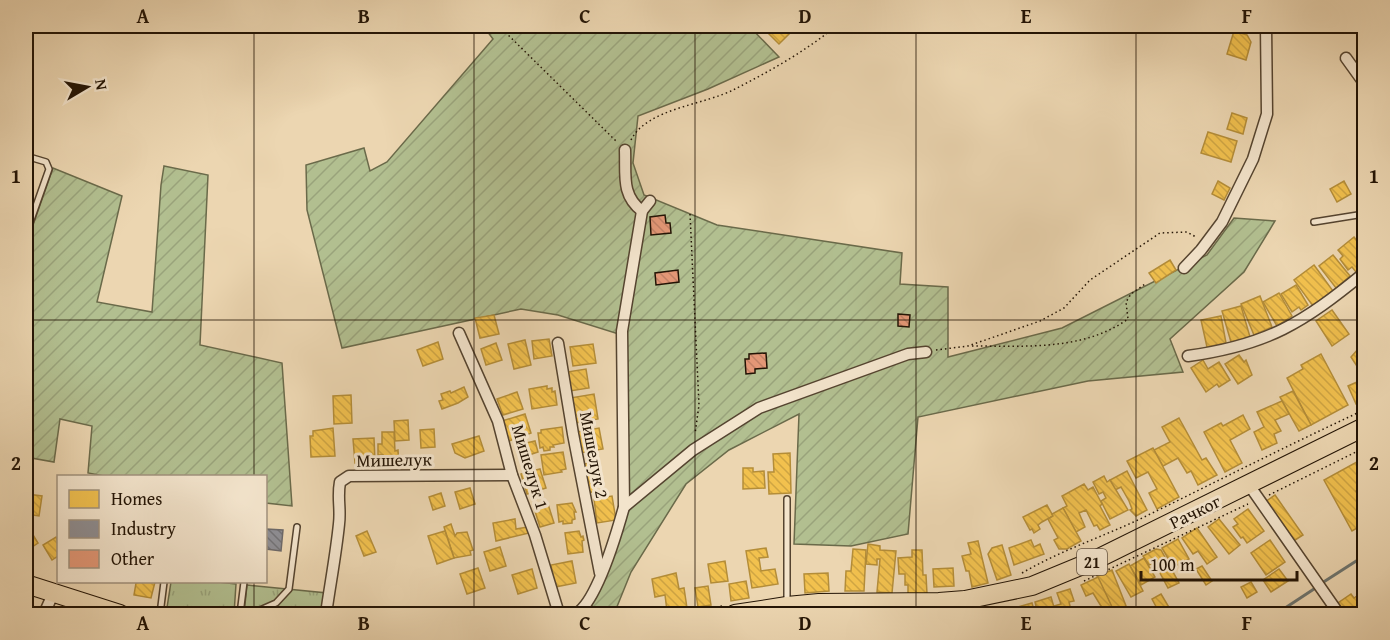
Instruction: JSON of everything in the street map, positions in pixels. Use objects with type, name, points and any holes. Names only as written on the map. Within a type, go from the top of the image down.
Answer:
[{"type":"main road","name":"Рачког","points":[[729,610],[841,602],[939,602],[974,599],[1013,591],[1071,571],[1365,427]]},
{"type":"main road","points":[[26,584],[120,615]]},
{"type":"street","points":[[1184,268],[1222,222],[1253,159],[1267,114],[1266,26]]},
{"type":"street","points":[[1346,58],[1365,83]]},
{"type":"street","points":[[625,150],[627,193],[632,203],[642,212]]},
{"type":"street","points":[[576,615],[590,600],[617,532],[624,507],[622,331],[642,212],[650,201]]},
{"type":"street","points":[[1188,356],[1236,348],[1280,332],[1323,306],[1365,273]]},
{"type":"street","name":"Мишелук 1","points":[[459,333],[498,421],[512,475],[535,535],[559,615]]},
{"type":"street","name":"Мишелук 2","points":[[558,343],[600,574]]},
{"type":"street","points":[[624,507],[693,450],[759,408],[908,354],[926,352]]},
{"type":"street","name":"Мишелук","points":[[326,615],[339,524],[340,508],[337,496],[340,482],[349,476],[512,475]]},
{"type":"street","points":[[1250,485],[1339,615]]},
{"type":"street","points":[[44,615],[53,594]]},
{"type":"lane","points":[[26,156],[46,162],[49,169],[26,234]]},
{"type":"lane","points":[[1314,222],[1365,214]]},
{"type":"lane","points":[[787,499],[787,606]]},
{"type":"lane","points":[[251,615],[284,597],[289,589],[297,527]]},
{"type":"lane","points":[[160,615],[164,583]]},
{"type":"lane","points":[[240,615],[244,583]]},
{"type":"path","points":[[499,26],[625,150],[636,130],[649,120],[733,91],[814,44],[836,26]]},
{"type":"path","points":[[690,214],[699,405],[693,450]]},
{"type":"path","points":[[968,346],[1040,321],[1064,308],[1090,280],[1161,233],[1187,232],[1207,242]]},
{"type":"path","points":[[926,352],[968,346],[1061,345],[1092,338],[1128,319],[1126,302],[1131,294],[1145,284]]},
{"type":"path","points":[[1016,576],[1053,555],[1114,531],[1277,450],[1365,410]]},
{"type":"path","points":[[268,607],[297,615]]},
{"type":"path","points":[[667,615],[729,610]]},
{"type":"green space","points":[[485,26],[623,26],[631,33],[638,26],[749,26],[779,57],[708,89],[638,116],[633,163],[644,195],[717,225],[902,253],[900,284],[948,287],[948,357],[1062,328],[1207,255],[1234,218],[1275,221],[1244,272],[1170,339],[1183,372],[1088,381],[918,417],[908,534],[851,546],[794,544],[799,414],[729,450],[686,484],[631,572],[614,614],[589,614],[623,509],[622,335],[558,315],[521,309],[342,348],[307,210],[306,165],[364,148],[370,171],[387,162],[493,39]]},
{"type":"green space","points":[[164,166],[208,175],[200,345],[282,363],[292,506],[267,503],[267,475],[99,475],[88,473],[92,426],[60,419],[54,462],[26,457],[26,245],[53,168],[122,196],[97,302],[152,312]]},
{"type":"green space","points":[[171,583],[236,584],[234,614],[166,614]]},
{"type":"green space","points":[[247,585],[327,593],[322,614],[244,614]]},
{"type":"building: Homes","points":[[767,26],[784,26],[791,32],[779,44],[764,29]]},
{"type":"building: Homes","points":[[1234,31],[1247,35],[1251,42],[1246,60],[1227,54]]},
{"type":"building: Homes","points":[[1232,113],[1247,118],[1243,134],[1227,129]]},
{"type":"building: Homes","points":[[1208,132],[1237,141],[1231,162],[1201,153]]},
{"type":"building: Homes","points":[[1218,181],[1230,188],[1224,200],[1212,194]]},
{"type":"building: Homes","points":[[1344,181],[1351,194],[1337,202],[1330,189]]},
{"type":"building: Homes","points":[[1354,237],[1364,250],[1364,265],[1356,272],[1352,267],[1348,270],[1340,259],[1343,256],[1338,250]]},
{"type":"building: Homes","points":[[1333,255],[1350,276],[1336,288],[1319,266]]},
{"type":"building: Homes","points":[[1170,260],[1176,270],[1156,283],[1149,273]]},
{"type":"building: Homes","points":[[1314,265],[1333,291],[1313,306],[1294,280]]},
{"type":"building: Homes","points":[[1296,285],[1308,305],[1292,312],[1281,294]]},
{"type":"building: Homes","points":[[1279,293],[1292,316],[1277,326],[1263,302]]},
{"type":"building: Homes","points":[[1260,296],[1272,327],[1254,335],[1241,304]]},
{"type":"building: Homes","points":[[1241,306],[1250,337],[1231,342],[1222,311]]},
{"type":"building: Homes","points":[[1332,310],[1349,334],[1332,346],[1316,321]]},
{"type":"building: Homes","points":[[494,315],[499,334],[480,338],[475,318]]},
{"type":"building: Homes","points":[[1221,316],[1226,343],[1207,347],[1201,320]]},
{"type":"building: Homes","points":[[549,339],[552,356],[534,359],[532,341]]},
{"type":"building: Homes","points":[[525,340],[531,365],[514,369],[508,344]]},
{"type":"building: Homes","points":[[438,342],[443,359],[423,366],[417,350]]},
{"type":"building: Homes","points":[[496,343],[502,360],[486,365],[481,349]]},
{"type":"building: Homes","points":[[593,344],[596,363],[573,366],[570,347]]},
{"type":"building: Homes","points":[[1359,348],[1364,354],[1364,377],[1351,357]]},
{"type":"building: Homes","points":[[1321,354],[1348,405],[1311,425],[1287,378],[1303,369],[1301,365]]},
{"type":"building: Homes","points":[[1239,355],[1244,362],[1246,360],[1252,375],[1238,384],[1225,364]]},
{"type":"building: Homes","points":[[1203,360],[1208,369],[1219,362],[1230,380],[1219,387],[1217,384],[1206,392],[1191,368]]},
{"type":"building: Homes","points":[[586,369],[589,388],[570,391],[567,372]]},
{"type":"building: Homes","points":[[1364,379],[1364,400],[1356,404],[1348,386]]},
{"type":"building: Homes","points":[[547,386],[547,389],[552,388],[552,392],[555,391],[557,405],[532,409],[529,389]]},
{"type":"building: Homes","points":[[464,387],[468,397],[442,409],[439,401],[443,400],[441,394],[450,391],[451,393]]},
{"type":"building: Homes","points":[[1293,391],[1311,425],[1299,431],[1280,397]]},
{"type":"building: Homes","points":[[517,392],[523,409],[503,415],[497,399]]},
{"type":"building: Homes","points":[[594,394],[598,419],[576,423],[570,398]]},
{"type":"building: Homes","points":[[351,395],[352,423],[334,424],[333,396]]},
{"type":"building: Homes","points":[[1282,401],[1289,414],[1275,420],[1281,431],[1274,434],[1277,443],[1262,450],[1254,432],[1264,427],[1257,412]]},
{"type":"building: Homes","points":[[525,414],[531,433],[509,441],[502,421]]},
{"type":"building: Homes","points":[[1243,415],[1250,429],[1230,440],[1242,463],[1225,472],[1204,432],[1221,423],[1223,426]]},
{"type":"building: Homes","points":[[1179,418],[1202,460],[1206,458],[1217,475],[1198,485],[1191,471],[1187,473],[1178,458],[1163,466],[1154,450],[1170,442],[1162,427]]},
{"type":"building: Homes","points":[[408,420],[409,440],[395,441],[394,421]]},
{"type":"building: Homes","points":[[562,427],[564,443],[553,445],[554,447],[550,447],[550,450],[544,451],[543,447],[540,448],[538,433],[541,433],[541,430]]},
{"type":"building: Homes","points":[[333,428],[335,456],[311,457],[310,436],[313,436],[313,431]]},
{"type":"building: Homes","points":[[599,428],[603,449],[580,453],[576,432]]},
{"type":"building: Homes","points":[[434,429],[435,447],[421,448],[420,430]]},
{"type":"building: Homes","points":[[382,432],[394,432],[399,466],[388,466],[388,461],[383,461],[383,455],[378,455],[378,444],[382,444]]},
{"type":"building: Homes","points":[[479,436],[484,451],[465,458],[455,453],[452,444]]},
{"type":"building: Homes","points":[[374,438],[375,462],[355,463],[353,439]]},
{"type":"building: Homes","points":[[535,441],[538,452],[529,455],[526,443]]},
{"type":"building: Homes","points":[[1153,448],[1179,497],[1157,509],[1149,493],[1157,489],[1148,472],[1136,478],[1127,461]]},
{"type":"building: Homes","points":[[563,452],[566,469],[561,470],[562,472],[544,475],[541,455]]},
{"type":"building: Homes","points":[[790,453],[791,493],[769,494],[768,472],[774,472],[773,454]]},
{"type":"building: Homes","points":[[1364,458],[1364,487],[1356,491],[1364,506],[1364,524],[1352,531],[1324,480]]},
{"type":"building: Homes","points":[[591,463],[596,491],[588,493],[584,464]]},
{"type":"building: Homes","points":[[743,468],[753,468],[753,472],[764,471],[765,488],[743,489]]},
{"type":"building: Homes","points":[[540,469],[546,488],[527,494],[521,474]]},
{"type":"building: Homes","points":[[1127,471],[1147,510],[1136,516],[1130,510],[1132,509],[1129,501],[1121,487],[1115,490],[1110,480]]},
{"type":"building: Homes","points":[[1104,476],[1107,482],[1110,480],[1128,510],[1110,519],[1101,501],[1106,498],[1103,492],[1099,494],[1093,482]]},
{"type":"building: Homes","points":[[1084,484],[1088,490],[1093,487],[1110,525],[1100,530],[1097,525],[1094,526],[1086,510],[1079,513],[1085,527],[1076,532],[1063,508],[1067,506],[1062,496]]},
{"type":"building: Homes","points":[[470,488],[475,504],[460,509],[455,492]]},
{"type":"building: Homes","points":[[441,493],[445,506],[433,510],[429,497]]},
{"type":"building: Homes","points":[[27,494],[42,496],[39,516],[26,514]]},
{"type":"building: Homes","points":[[1275,495],[1303,535],[1292,542],[1265,502]]},
{"type":"building: Homes","points":[[612,496],[616,520],[597,523],[594,499]]},
{"type":"building: Homes","points":[[572,503],[576,512],[574,512],[575,519],[572,523],[559,522],[557,505]]},
{"type":"building: Homes","points":[[548,504],[554,523],[540,527],[534,508]]},
{"type":"building: Homes","points":[[1047,505],[1053,516],[1038,525],[1040,529],[1034,533],[1023,517]]},
{"type":"building: Homes","points":[[1063,508],[1081,541],[1067,549],[1059,549],[1054,540],[1058,538],[1048,519]]},
{"type":"building: Homes","points":[[1248,509],[1264,531],[1247,543],[1233,527],[1238,524],[1234,519]]},
{"type":"building: Homes","points":[[515,519],[516,529],[527,527],[529,533],[496,541],[493,523]]},
{"type":"building: Homes","points":[[1219,519],[1240,545],[1229,554],[1208,527]]},
{"type":"building: Homes","points":[[451,524],[455,536],[457,533],[467,532],[473,550],[470,551],[471,555],[454,558],[444,527]]},
{"type":"building: Homes","points":[[1197,528],[1217,557],[1207,564],[1198,551],[1193,554],[1182,538]]},
{"type":"building: Homes","points":[[30,530],[38,543],[26,551],[26,533]]},
{"type":"building: Homes","points":[[367,531],[376,552],[364,556],[356,536]]},
{"type":"building: Homes","points":[[445,531],[454,558],[437,564],[428,536]]},
{"type":"building: Homes","points":[[579,531],[584,540],[582,541],[583,552],[568,554],[565,533]]},
{"type":"building: Homes","points":[[56,537],[57,557],[52,560],[43,545]]},
{"type":"building: Homes","points":[[1178,539],[1189,559],[1173,567],[1162,548]]},
{"type":"building: Homes","points":[[1031,540],[1034,547],[1040,544],[1044,554],[1014,565],[1009,548]]},
{"type":"building: Homes","points":[[1270,540],[1285,562],[1266,575],[1251,553]]},
{"type":"building: Homes","points":[[978,541],[988,583],[972,587],[969,571],[966,571],[962,556],[971,554],[968,543]]},
{"type":"building: Homes","points":[[868,544],[880,546],[880,550],[896,551],[892,593],[877,592],[880,559],[877,559],[877,565],[866,564]]},
{"type":"building: Homes","points":[[1002,545],[1011,575],[997,580],[988,554],[992,548]]},
{"type":"building: Homes","points":[[500,547],[506,566],[490,571],[484,552]]},
{"type":"building: Homes","points":[[766,548],[768,557],[759,558],[761,571],[775,569],[778,584],[752,588],[746,551]]},
{"type":"building: Homes","points":[[853,549],[866,550],[864,591],[845,591],[846,571],[851,571]]},
{"type":"building: Homes","points":[[1156,549],[1161,550],[1179,583],[1168,588],[1154,562],[1149,565],[1143,556]]},
{"type":"building: Homes","points":[[912,550],[922,550],[923,575],[926,575],[927,594],[908,594],[905,574],[899,574],[898,558],[912,557]]},
{"type":"building: Homes","points":[[1144,558],[1155,577],[1141,585],[1130,566]]},
{"type":"building: Homes","points":[[572,561],[576,583],[555,587],[551,565]]},
{"type":"building: Homes","points":[[725,561],[728,581],[711,583],[708,564]]},
{"type":"building: Homes","points":[[1129,564],[1143,591],[1131,597],[1116,571]]},
{"type":"building: Homes","points":[[1202,566],[1212,581],[1206,585],[1196,569]]},
{"type":"building: Homes","points":[[478,568],[485,588],[467,594],[460,574]]},
{"type":"building: Homes","points":[[953,568],[954,586],[934,587],[933,569]]},
{"type":"building: Homes","points":[[532,569],[537,588],[518,594],[512,575]]},
{"type":"building: Homes","points":[[1279,569],[1288,581],[1271,592],[1263,580]]},
{"type":"building: Homes","points":[[1112,570],[1126,606],[1114,612],[1097,576]]},
{"type":"building: Homes","points":[[676,573],[679,589],[684,588],[687,608],[667,611],[665,595],[655,597],[652,579]]},
{"type":"building: Homes","points":[[828,573],[829,591],[805,593],[804,574]]},
{"type":"building: Homes","points":[[1098,577],[1112,607],[1104,611],[1093,593],[1086,596],[1081,585]]},
{"type":"building: Homes","points":[[746,581],[749,598],[731,601],[729,584]]},
{"type":"building: Homes","points":[[1251,582],[1257,592],[1247,598],[1241,587]]},
{"type":"building: Homes","points":[[136,583],[155,583],[151,598],[134,595]]},
{"type":"building: Homes","points":[[708,586],[711,605],[698,607],[695,588]]},
{"type":"building: Homes","points":[[1070,589],[1074,601],[1069,602],[1072,614],[1056,614],[1054,606],[1061,604],[1057,593]]},
{"type":"building: Homes","points":[[1364,591],[1364,609],[1356,614],[1341,614],[1335,605],[1351,594],[1354,598]]},
{"type":"building: Homes","points":[[1161,594],[1173,614],[1160,614],[1152,599]]},
{"type":"building: Homes","points":[[1051,597],[1056,614],[1038,614],[1035,602]]},
{"type":"building: Homes","points":[[1032,603],[1035,614],[1016,614],[1014,608]]},
{"type":"building: Industry","points":[[267,529],[283,530],[281,551],[267,549]]},
{"type":"building: Other","points":[[665,215],[666,223],[670,223],[671,233],[651,235],[650,217]]},
{"type":"building: Other","points":[[678,270],[679,282],[656,285],[655,273]]},
{"type":"building: Other","points":[[898,314],[910,315],[909,327],[898,326]]},
{"type":"building: Other","points":[[766,353],[767,368],[755,369],[755,373],[746,374],[745,359],[749,359],[749,354]]},
{"type":"waterway","points":[[1322,583],[1364,556]]},
{"type":"waterway","points":[[1276,614],[1317,587]]}]
